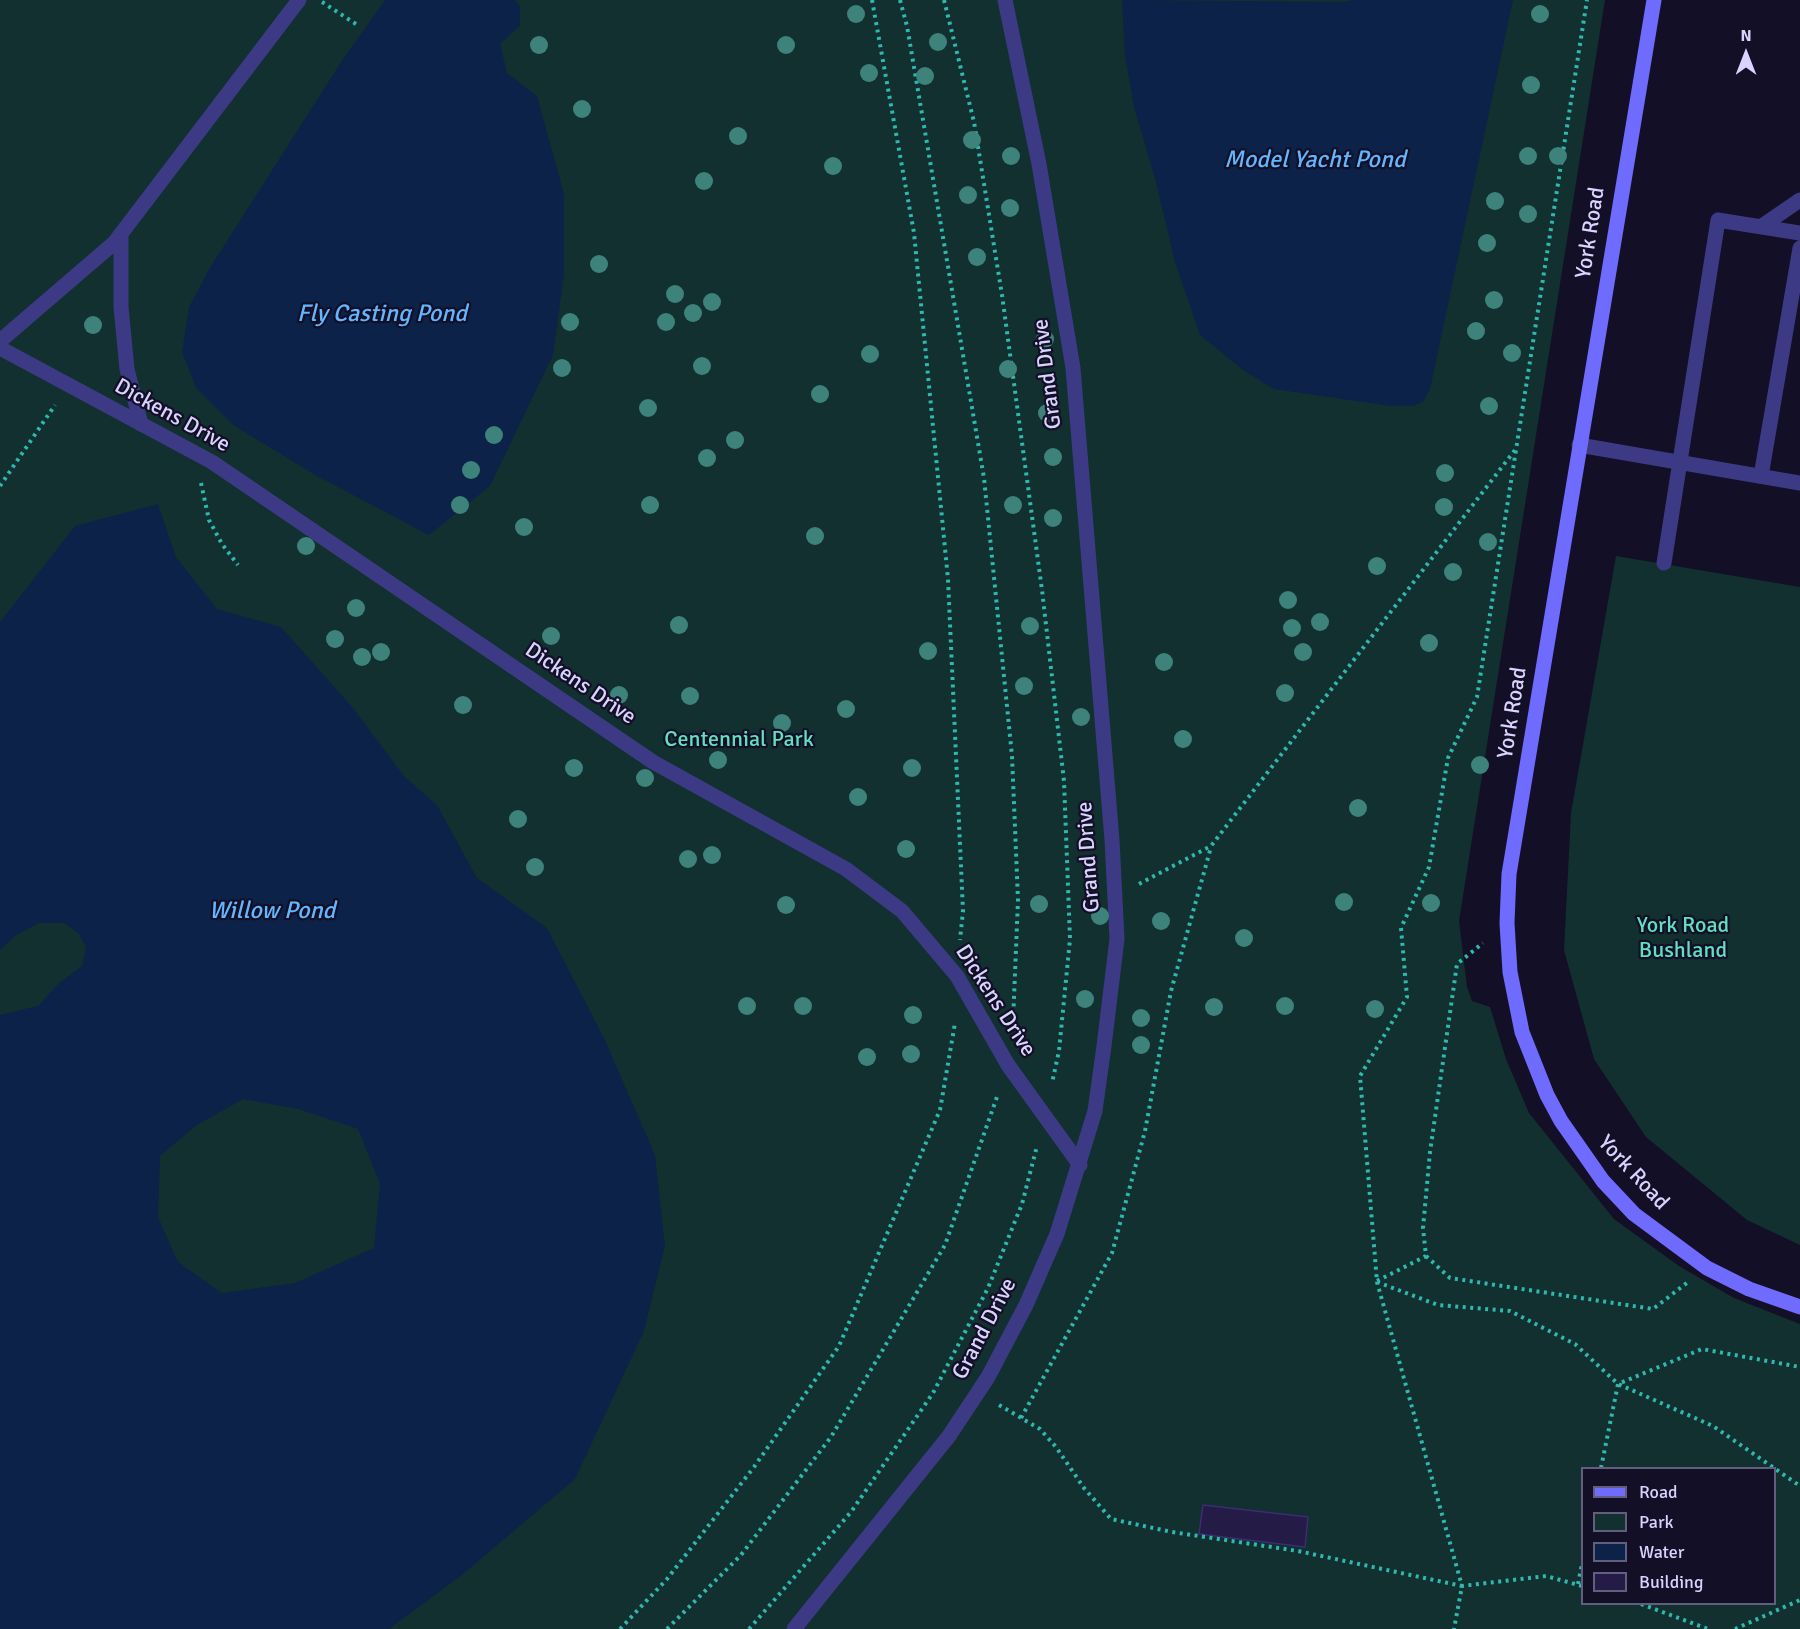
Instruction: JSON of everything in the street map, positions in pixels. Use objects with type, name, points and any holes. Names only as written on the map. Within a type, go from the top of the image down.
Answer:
[{"type":"main road","name":"York Road","points":[[1654,0],[1509,874],[1507,923],[1510,972],[1522,1032],[1533,1064],[1561,1121],[1603,1180],[1634,1214],[1707,1268],[1749,1289],[1800,1307]]},
{"type":"street","points":[[0,341],[121,234],[299,0]]},
{"type":"street","name":"Grand Drive","points":[[794,1629],[949,1436],[977,1393],[1026,1305],[1057,1234],[1080,1165],[1095,1111],[1104,1046],[1117,939],[1073,368],[1039,164],[1005,0]]},
{"type":"street","points":[[1762,226],[1800,200]]},
{"type":"street","points":[[1664,563],[1718,220],[1800,233]]},
{"type":"street","points":[[121,234],[121,307],[127,369],[141,424]]},
{"type":"street","points":[[1761,476],[1800,248]]},
{"type":"street","name":"Dickens Drive","points":[[0,348],[200,456],[653,762],[846,869],[902,911],[957,976],[1008,1065],[1046,1113],[1080,1165]]},
{"type":"street","points":[[1579,445],[1800,483]]},
{"type":"path","points":[[319,0],[359,26]]},
{"type":"path","points":[[872,0],[914,233],[948,579],[963,911],[957,976]]},
{"type":"path","points":[[666,1629],[741,1555],[831,1437],[945,1245],[1008,1065],[1016,990],[1018,900],[1012,756],[984,478],[908,26],[900,0]]},
{"type":"path","points":[[749,1629],[851,1512],[933,1393],[988,1288],[1022,1204],[1046,1113],[1059,1051],[1070,939],[1064,781],[1042,590],[1002,295],[974,122],[944,0]]},
{"type":"path","points":[[1454,1629],[1461,1586],[1377,1282],[1360,1076],[1407,997],[1401,928],[1430,867],[1448,758],[1477,698],[1587,0]]},
{"type":"path","points":[[0,486],[68,385]]},
{"type":"path","points":[[1021,1418],[1112,1252],[1145,1131],[1172,992],[1211,846],[1516,450]]},
{"type":"path","points":[[200,456],[202,490],[209,520],[222,544],[238,565]]},
{"type":"path","points":[[1115,896],[1211,846]]},
{"type":"path","points":[[1507,923],[1457,964],[1430,1152],[1423,1228],[1426,1256],[1450,1278],[1653,1309],[1707,1268]]},
{"type":"path","points":[[620,1629],[667,1579],[754,1467],[839,1347],[940,1110],[954,1039],[955,1018]]},
{"type":"path","points":[[1377,1282],[1426,1256]]},
{"type":"path","points":[[1377,1282],[1438,1305],[1510,1311],[1575,1344],[1618,1384],[1713,1426],[1772,1467]]},
{"type":"path","points":[[1618,1384],[1702,1349],[1800,1367]]},
{"type":"path","points":[[1602,1467],[1618,1384]]},
{"type":"path","points":[[977,1393],[1040,1430],[1056,1446],[1084,1488],[1111,1519],[1172,1532],[1298,1551],[1461,1586],[1546,1576],[1580,1585]]},
{"type":"path","points":[[1776,1469],[1800,1486]]},
{"type":"path","points":[[1735,1629],[1800,1600]]},
{"type":"path","points":[[1644,1605],[1708,1629]]},
{"type":"green space","name":"Centennial Park","points":[[0,0],[1605,0],[1459,921],[1467,987],[1472,1001],[1490,1007],[1506,1059],[1529,1113],[1614,1219],[1679,1266],[1734,1298],[1800,1324],[1800,1629],[0,1629]]},
{"type":"green space","name":"York Road Bushland","points":[[1616,556],[1800,587],[1800,1245],[1747,1220],[1646,1137],[1594,1059],[1564,950],[1571,813]]},
{"type":"water","name":"Fly Casting Pond","points":[[385,0],[515,0],[520,6],[520,26],[500,44],[507,73],[537,96],[564,194],[564,274],[553,355],[490,486],[429,535],[317,476],[233,425],[196,388],[182,352],[189,307],[211,266],[343,59]]},
{"type":"water","name":"Model Yacht Pond","points":[[1122,0],[1344,2],[1352,0],[1513,0],[1430,389],[1423,402],[1413,406],[1391,406],[1274,389],[1243,370],[1200,335],[1175,262],[1156,182],[1134,107],[1125,56]]},
{"type":"water","name":"Willow Pond","points":[[158,504],[176,557],[217,609],[281,627],[353,708],[404,776],[437,805],[477,878],[547,928],[604,1038],[655,1155],[665,1246],[644,1331],[575,1479],[462,1575],[389,1629],[0,1629],[0,1015],[38,1006],[59,983],[82,966],[86,948],[79,934],[64,923],[39,923],[16,935],[0,950],[0,622],[75,526]],"holes":[[[243,1099],[298,1109],[358,1129],[380,1184],[374,1248],[295,1283],[222,1293],[178,1262],[158,1217],[160,1156],[197,1125]]]},
{"type":"building","points":[[1203,1505],[1308,1517],[1305,1547],[1199,1534]]}]
